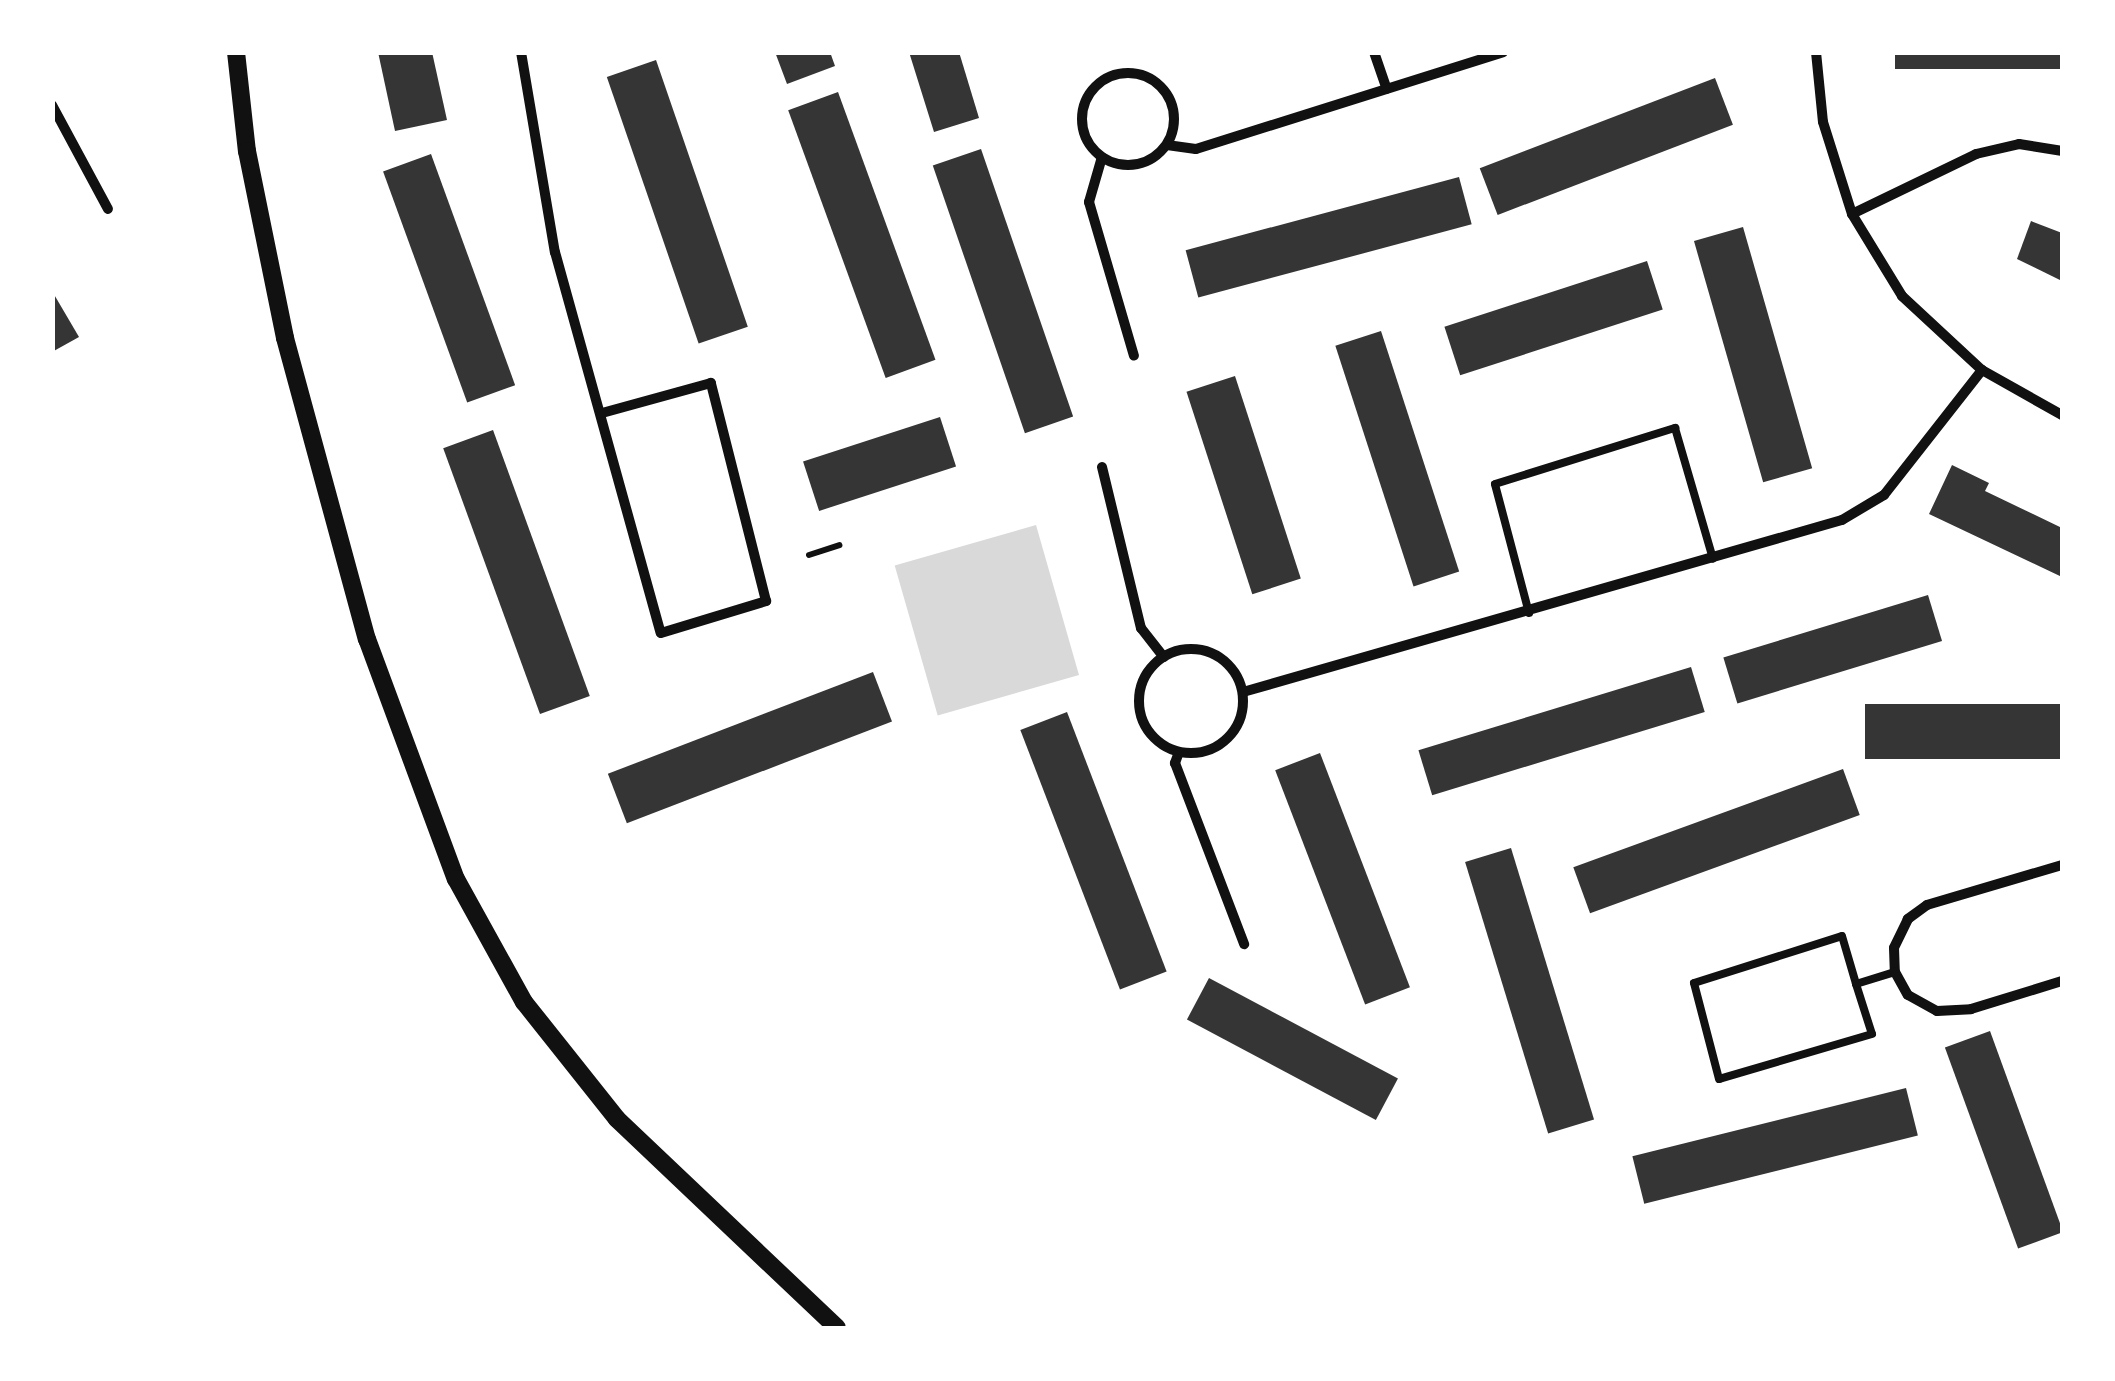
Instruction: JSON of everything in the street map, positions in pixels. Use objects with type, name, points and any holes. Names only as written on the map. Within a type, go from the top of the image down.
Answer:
[{"type":"street","points":[[236,52],[247,151],[285,338],[367,639],[456,879],[524,1002],[617,1119],[837,1328]]},
{"type":"street","points":[[520,52],[555,252],[661,633],[766,601],[712,384],[602,413]]},
{"type":"street","points":[[1374,52],[1387,89]]},
{"type":"street","points":[[1167,145],[1174,110],[1167,93],[1154,80],[1119,73],[1090,92],[1082,109],[1082,128],[1102,157],[1137,164],[1167,145],[1196,149],[1503,52]]},
{"type":"street","points":[[1816,52],[1823,122],[1852,214],[1902,296],[1982,370],[2062,415]]},
{"type":"street","points":[[52,105],[108,208]]},
{"type":"street","points":[[1852,214],[1976,154],[2020,144],[2062,151]]},
{"type":"street","points":[[1102,157],[1089,202],[1134,356]]},
{"type":"street","points":[[1243,692],[1530,613],[1842,520],[1884,495],[1982,370]]},
{"type":"street","points":[[1102,467],[1141,628],[1164,657]]},
{"type":"street","points":[[1183,649],[1222,658],[1243,692],[1242,712],[1226,738],[1200,752],[1180,752],[1147,728],[1140,709],[1148,670],[1183,649]]},
{"type":"street","points":[[1180,752],[1175,763],[1244,944]]},
{"type":"street","points":[[2062,865],[1927,905],[1908,920],[1894,948],[1895,972],[1908,995],[1937,1011],[1971,1009],[2062,982]]},
{"type":"lane","points":[[1530,613],[1495,484],[1675,428],[1712,559]]},
{"type":"lane","points":[[1842,936],[1856,984],[1872,1034],[1719,1080],[1694,983],[1842,936]]},
{"type":"lane","points":[[1856,984],[1895,972]]},
{"type":"path","points":[[809,556],[840,545]]},
{"type":"shaded area","points":[[1036,525],[1079,675],[938,715],[895,566]]},
{"type":"building","points":[[378,52],[432,52],[447,120],[395,131]]},
{"type":"building","points":[[775,52],[830,52],[835,66],[787,84]]},
{"type":"building","points":[[909,52],[959,52],[979,118],[934,132]]},
{"type":"building","points":[[1895,52],[2062,52],[2062,69],[1895,69]]},
{"type":"building","points":[[656,60],[748,327],[699,344],[607,77]]},
{"type":"building","points":[[1715,78],[1733,125],[1498,215],[1480,168]]},
{"type":"building","points":[[838,92],[935,360],[886,378],[788,110]]},
{"type":"building","points":[[981,149],[1073,417],[1025,433],[933,166]]},
{"type":"building","points":[[431,154],[515,385],[467,403],[383,171]]},
{"type":"building","points":[[1459,177],[1472,224],[1198,298],[1186,250]]},
{"type":"building","points":[[2031,221],[2062,233],[2062,281],[2017,259]]},
{"type":"building","points":[[1743,227],[1812,468],[1763,482],[1694,241]]},
{"type":"building","points":[[1647,261],[1663,310],[1460,375],[1444,327]]},
{"type":"building","points":[[52,291],[79,337],[52,352]]},
{"type":"building","points":[[1381,331],[1459,572],[1414,586],[1335,346]]},
{"type":"building","points":[[1235,376],[1301,579],[1252,594],[1186,392]]},
{"type":"building","points":[[940,417],[956,466],[819,511],[803,461]]},
{"type":"building","points":[[493,430],[590,696],[540,714],[443,448]]},
{"type":"building","points":[[1952,465],[1989,483],[1985,491],[2062,528],[2062,577],[1929,514]]},
{"type":"building","points":[[1928,595],[1942,641],[1737,703],[1723,658]]},
{"type":"building","points":[[1691,667],[1705,712],[1432,795],[1418,750]]},
{"type":"building","points":[[873,672],[892,721],[627,823],[608,774]]},
{"type":"building","points":[[1865,704],[2062,704],[2062,759],[1865,759]]},
{"type":"building","points":[[1067,712],[1167,972],[1120,989],[1020,730]]},
{"type":"building","points":[[1320,753],[1410,987],[1365,1005],[1275,770]]},
{"type":"building","points":[[1843,769],[1860,815],[1590,913],[1573,867]]},
{"type":"building","points":[[1511,848],[1594,1120],[1548,1134],[1465,862]]},
{"type":"building","points":[[1209,978],[1398,1078],[1376,1120],[1187,1019]]},
{"type":"building","points":[[1990,1031],[2062,1229],[2062,1233],[2018,1249],[1945,1047]]},
{"type":"building","points":[[1906,1088],[1918,1136],[1644,1204],[1632,1156]]}]
